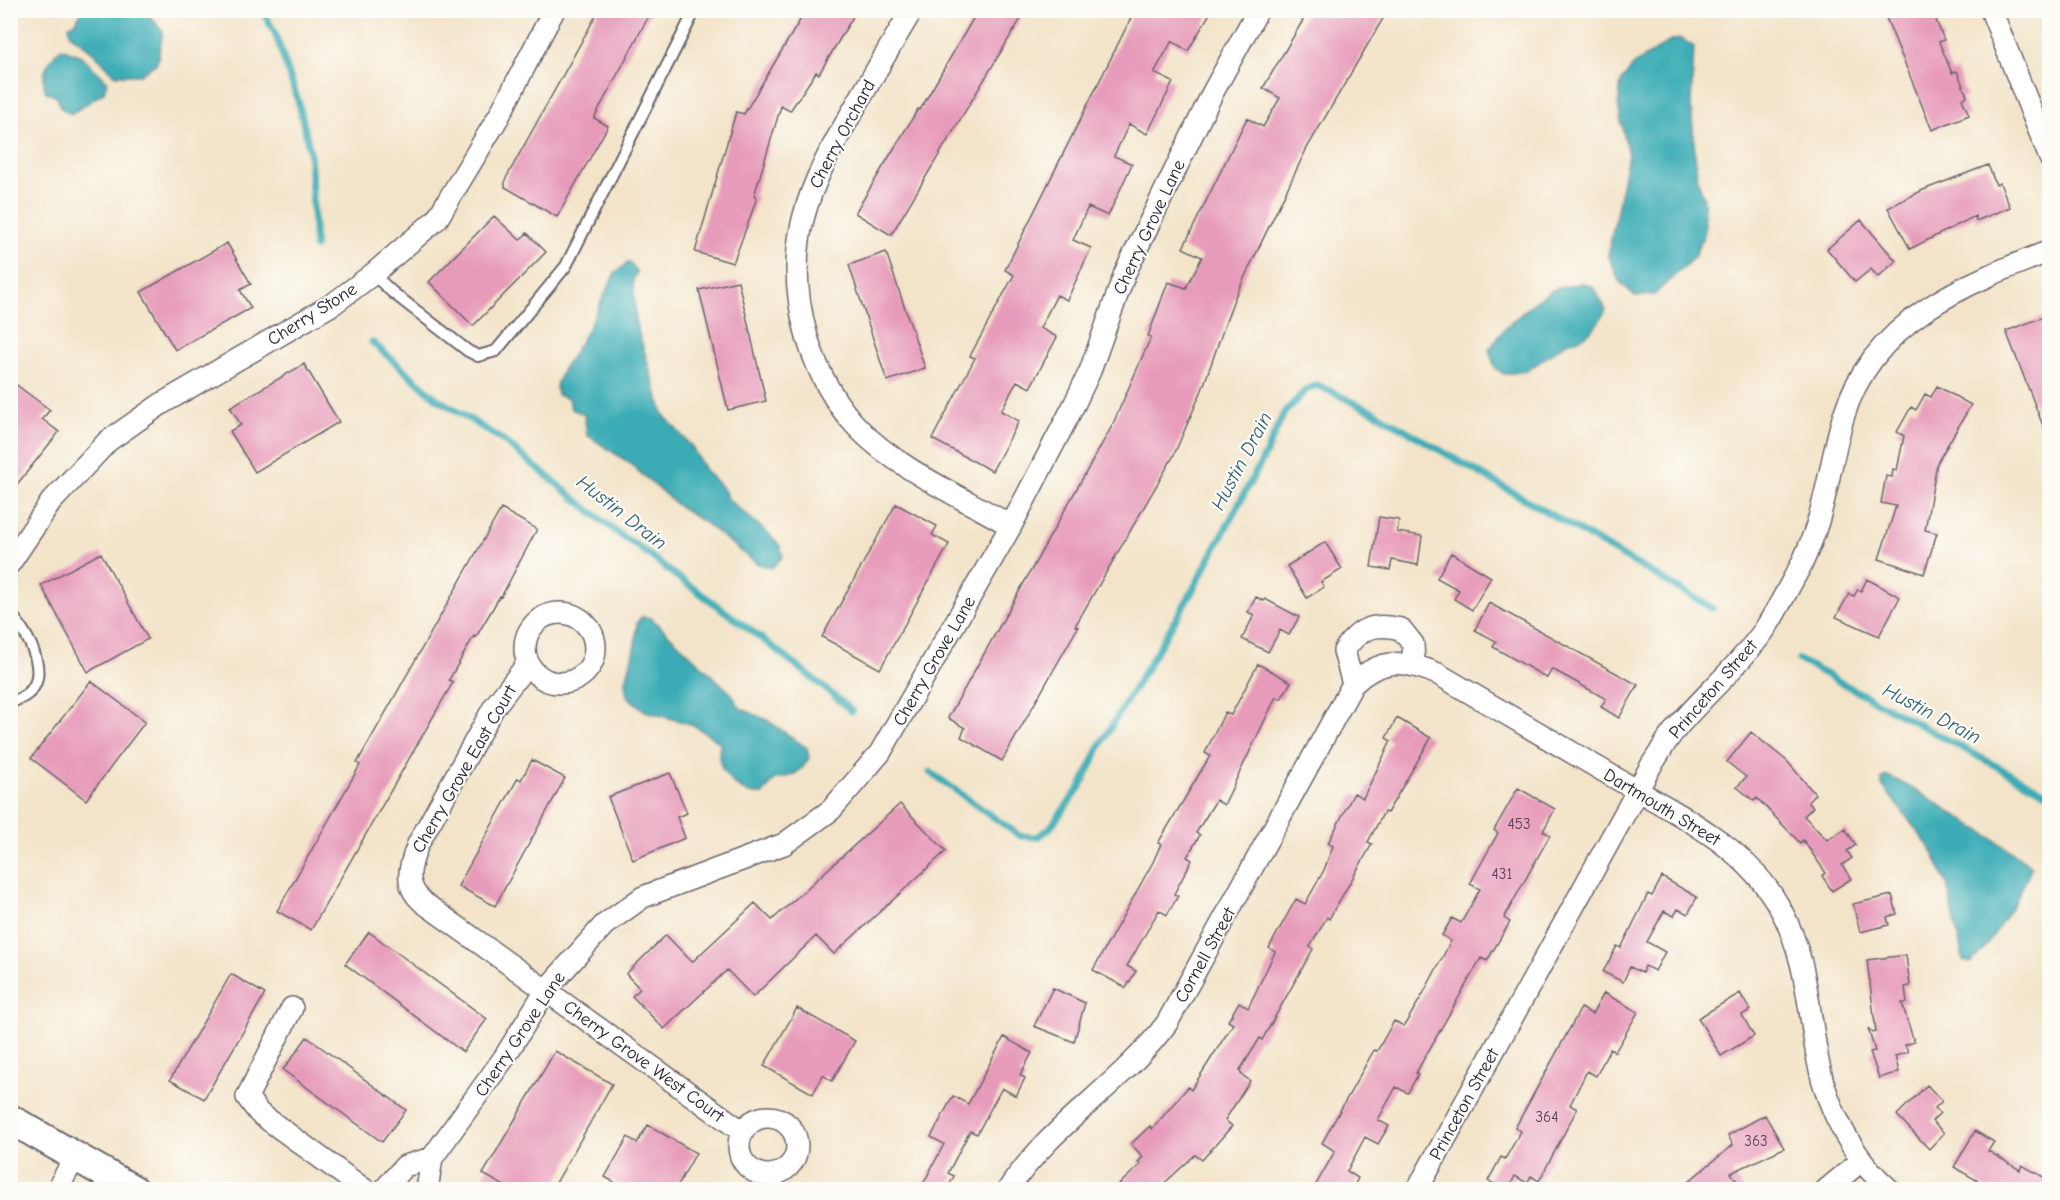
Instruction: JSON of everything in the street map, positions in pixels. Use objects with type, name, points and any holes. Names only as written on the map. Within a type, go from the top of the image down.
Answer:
[{"type":"main road","points":[[10,1119],[134,1190]]},
{"type":"street","name":"Cherry Stone","points":[[10,563],[51,502],[108,441],[161,404],[333,304],[374,274],[437,219],[499,116],[554,10]]},
{"type":"street","name":"Cherry Orchard","points":[[912,10],[828,154],[811,188],[801,220],[797,256],[800,310],[824,381],[858,428],[890,454],[1011,526]]},
{"type":"street","name":"Cherry Grove Lane","points":[[427,1190],[432,1158],[504,1058],[546,990],[604,926],[643,897],[784,844],[831,810],[861,777],[900,721],[1011,526],[1090,371],[1125,273],[1213,92],[1258,10]]},
{"type":"street","points":[[1991,10],[2049,158]]},
{"type":"street","name":"Princeton Street","points":[[1417,1190],[1637,791],[1674,731],[1763,632],[1800,567],[1815,536],[1825,505],[1844,417],[1868,368],[1910,318],[1931,304],[1999,270],[2049,251]]},
{"type":"street","points":[[1353,684],[1344,651],[1352,638],[1364,628],[1378,625],[1401,629],[1413,645],[1414,664]]},
{"type":"street","name":"Cherry Grove East Court","points":[[528,663],[494,707],[417,844],[408,877],[416,896],[546,990]]},
{"type":"street","name":"Dartmouth Street","points":[[1387,664],[1414,664],[1438,674],[1725,843],[1756,874],[1779,906],[1793,933],[1803,963],[1818,1062],[1826,1093],[1842,1129],[1862,1161],[1890,1190]]},
{"type":"street","name":"Cornell Street","points":[[1008,1190],[1039,1149],[1134,1063],[1167,1023],[1353,684],[1363,674],[1387,664]]},
{"type":"street","name":"Cherry Grove West Court","points":[[546,990],[743,1132]]},
{"type":"street","points":[[292,1008],[247,1097],[259,1113],[365,1190]]},
{"type":"street","points":[[57,1190],[76,1155]]},
{"type":"street","points":[[384,1190],[405,1166],[432,1158]]},
{"type":"street","points":[[1826,1190],[1862,1161]]},
{"type":"lane","points":[[374,274],[392,292],[468,351],[478,356],[496,351],[566,266],[695,10]]},
{"type":"lane","points":[[10,613],[19,623],[38,669],[33,691],[23,699],[10,702]]},
{"type":"water","points":[[82,11],[146,11],[163,32],[157,63],[139,75],[115,75],[93,52],[70,34],[69,25],[75,23]]},
{"type":"water","points":[[1682,39],[1694,47],[1691,105],[1697,178],[1704,199],[1705,232],[1694,257],[1654,295],[1635,296],[1619,281],[1608,255],[1628,155],[1618,106],[1621,82],[1634,64],[1672,40]]},
{"type":"water","points":[[61,48],[81,56],[107,81],[104,92],[71,114],[61,108],[57,97],[46,92],[44,85],[46,68]]},
{"type":"water","points":[[629,262],[637,272],[633,280],[636,324],[663,414],[692,447],[705,470],[724,490],[728,499],[780,546],[783,556],[772,568],[756,563],[705,523],[678,506],[629,463],[587,435],[584,414],[571,409],[569,399],[557,395],[556,385],[563,369],[586,333],[615,273]]},
{"type":"water","points":[[1582,283],[1594,287],[1606,310],[1587,335],[1569,341],[1527,371],[1504,374],[1495,368],[1489,350],[1505,328],[1532,304],[1554,289]]},
{"type":"water","points":[[641,617],[651,618],[732,694],[740,708],[767,720],[807,748],[809,758],[803,767],[791,775],[775,779],[763,794],[748,792],[735,784],[724,772],[719,757],[720,743],[693,725],[645,711],[627,696],[625,685],[635,645],[637,623]]},
{"type":"water","points":[[1887,776],[1962,819],[2031,867],[2004,919],[1985,947],[1969,963],[1963,960],[1947,884],[1933,852],[1882,785],[1882,779]]},
{"type":"building","points":[[599,10],[652,10],[594,118],[608,126],[557,217],[505,187],[505,180]]},
{"type":"building","points":[[806,10],[857,10],[819,74],[816,72],[790,111],[781,106],[754,196],[757,197],[733,263],[695,252],[736,112],[744,114]]},
{"type":"building","points":[[978,10],[1026,10],[891,235],[855,213],[918,109],[920,110]]},
{"type":"building","points":[[1135,10],[1212,10],[1188,51],[1172,41],[1154,73],[1173,82],[1147,134],[1129,124],[1114,156],[1132,164],[1108,216],[1088,207],[1073,240],[1091,248],[1067,300],[1057,295],[1040,328],[1057,337],[1030,388],[1017,381],[1001,411],[1019,421],[992,471],[932,439],[975,358],[970,356],[1014,275],[1005,270]]},
{"type":"building","points":[[1309,10],[1388,10],[1307,148],[1234,299],[1202,390],[1173,457],[1075,626],[1078,627],[1002,761],[961,737],[965,728],[948,718],[1112,426],[1151,337],[1148,336],[1168,282],[1186,288],[1202,257],[1183,248],[1247,118],[1263,127],[1280,98],[1263,88]]},
{"type":"building","points":[[1883,10],[1932,10],[1944,40],[1939,42],[1952,73],[1957,71],[1967,96],[1962,99],[1969,115],[1932,130]]},
{"type":"building","points":[[1988,165],[1996,185],[2000,183],[2010,207],[1976,221],[1975,216],[1910,249],[1888,208],[1923,190]]},
{"type":"building","points":[[494,216],[520,240],[527,233],[546,252],[473,326],[429,282]]},
{"type":"building","points":[[1861,220],[1896,261],[1878,277],[1871,269],[1855,282],[1827,249]]},
{"type":"building","points":[[227,243],[251,284],[240,290],[251,308],[175,350],[141,292]]},
{"type":"building","points":[[886,252],[925,368],[887,381],[849,265]]},
{"type":"building","points":[[738,281],[766,401],[728,410],[699,290]]},
{"type":"building","points":[[2049,315],[2049,441],[2006,331]]},
{"type":"building","points":[[304,364],[339,422],[255,472],[230,431],[241,425],[230,407]]},
{"type":"building","points":[[10,380],[50,410],[42,419],[59,432],[10,493]]},
{"type":"building","points":[[1937,386],[1971,405],[1937,463],[1925,530],[1937,533],[1924,574],[1879,559],[1896,506],[1881,503],[1886,476],[1892,477],[1893,469],[1897,470],[1904,436],[1897,432],[1911,407],[1916,410],[1925,394],[1931,397]]},
{"type":"building","points":[[896,504],[937,526],[932,535],[949,544],[880,669],[822,637]]},
{"type":"building","points":[[501,509],[537,529],[501,597],[476,637],[474,636],[449,680],[453,682],[311,930],[277,911],[360,765],[357,763]]},
{"type":"building","points":[[1379,517],[1399,520],[1397,532],[1422,536],[1418,565],[1392,560],[1390,570],[1371,567]]},
{"type":"building","points":[[1325,542],[1342,569],[1321,582],[1324,587],[1307,598],[1287,566]]},
{"type":"building","points":[[101,553],[148,639],[88,672],[41,585]]},
{"type":"building","points":[[1451,553],[1491,577],[1472,610],[1454,599],[1459,590],[1437,578]]},
{"type":"building","points":[[1867,579],[1900,597],[1879,636],[1836,617],[1849,594],[1854,596],[1858,589],[1861,591]]},
{"type":"building","points":[[1256,597],[1264,601],[1265,599],[1299,617],[1289,635],[1280,630],[1268,652],[1242,639],[1254,615],[1248,612]]},
{"type":"building","points":[[1489,603],[1638,685],[1619,718],[1601,707],[1606,699],[1552,669],[1547,678],[1493,647],[1496,641],[1475,630]]},
{"type":"building","points":[[1258,664],[1291,682],[1281,699],[1276,697],[1224,805],[1216,800],[1196,833],[1200,835],[1187,857],[1192,860],[1174,894],[1178,896],[1167,915],[1159,910],[1127,966],[1136,971],[1126,988],[1093,970],[1153,862],[1161,844],[1158,843],[1210,756],[1205,753],[1225,712],[1231,715]]},
{"type":"building","points":[[91,681],[145,722],[86,800],[31,758]]},
{"type":"building","points":[[1397,718],[1431,738],[1387,813],[1384,812],[1368,842],[1372,844],[1329,919],[1327,917],[1310,947],[1313,949],[1262,1040],[1260,1038],[1240,1070],[1241,1074],[1250,1081],[1225,1120],[1232,1126],[1202,1160],[1195,1155],[1157,1190],[1113,1190],[1141,1164],[1138,1162],[1143,1157],[1131,1144],[1150,1126],[1152,1129],[1188,1087],[1191,1090],[1233,1024],[1228,1021],[1239,1002],[1248,1008],[1275,952],[1269,948],[1296,899],[1305,904],[1324,870],[1333,846],[1328,843],[1354,793],[1363,798],[1391,741],[1386,738]]},
{"type":"building","points":[[1751,732],[1787,761],[1815,794],[1808,802],[1813,807],[1804,816],[1827,840],[1845,829],[1856,845],[1847,851],[1852,858],[1842,865],[1851,879],[1832,891],[1822,876],[1826,873],[1803,840],[1800,843],[1757,798],[1754,801],[1737,787],[1746,777],[1727,762]]},
{"type":"building","points":[[532,760],[565,778],[495,906],[458,886],[518,778],[521,780]]},
{"type":"building","points":[[670,773],[687,813],[677,817],[685,838],[633,860],[608,797]]},
{"type":"building","points":[[1518,788],[1555,809],[1543,831],[1550,835],[1504,918],[1510,922],[1487,961],[1481,958],[1416,1073],[1418,1074],[1408,1093],[1396,1087],[1378,1120],[1389,1126],[1378,1144],[1365,1137],[1347,1171],[1358,1178],[1352,1190],[1313,1190],[1335,1151],[1322,1143],[1374,1050],[1377,1051],[1394,1021],[1404,1026],[1423,994],[1451,941],[1442,935],[1452,918],[1461,923],[1480,889],[1470,884],[1498,833],[1494,830]]},
{"type":"building","points":[[900,804],[946,851],[834,954],[816,936],[753,997],[727,970],[664,1029],[632,996],[640,989],[626,974],[666,935],[692,962],[755,903],[772,920]]},
{"type":"building","points":[[1662,877],[1697,897],[1688,914],[1678,909],[1674,916],[1664,911],[1647,942],[1665,952],[1655,971],[1645,966],[1642,973],[1630,967],[1623,982],[1603,972],[1617,946],[1621,948],[1648,894],[1652,896]]},
{"type":"building","points":[[1892,895],[1897,914],[1887,917],[1889,925],[1860,932],[1853,904]]},
{"type":"building","points":[[369,932],[487,1019],[463,1052],[345,964]]},
{"type":"building","points":[[1906,955],[1910,986],[1905,987],[1907,1003],[1902,1003],[1914,1042],[1905,1045],[1908,1052],[1895,1056],[1899,1072],[1879,1078],[1870,1052],[1875,1051],[1868,1028],[1873,1033],[1876,1032],[1867,960]]},
{"type":"building","points":[[231,974],[265,994],[204,1099],[170,1080]]},
{"type":"building","points":[[1053,988],[1085,1003],[1074,1042],[1034,1026]]},
{"type":"building","points":[[1604,993],[1638,1012],[1615,1052],[1610,1049],[1596,1076],[1587,1071],[1570,1105],[1577,1109],[1539,1181],[1531,1176],[1527,1183],[1515,1176],[1508,1190],[1488,1181],[1501,1157],[1505,1159],[1521,1131],[1515,1128],[1581,1008],[1592,1014]]},
{"type":"building","points":[[1740,993],[1750,1010],[1742,1015],[1754,1036],[1721,1056],[1698,1018]]},
{"type":"building","points":[[797,1008],[855,1041],[832,1081],[823,1075],[813,1094],[764,1066]]},
{"type":"building","points":[[307,1037],[406,1110],[382,1142],[283,1070]]},
{"type":"building","points":[[1004,1037],[1032,1053],[1020,1075],[1025,1078],[1016,1096],[1002,1088],[977,1134],[970,1131],[948,1173],[954,1176],[947,1190],[920,1190],[944,1144],[931,1137],[953,1096],[968,1104]]},
{"type":"building","points":[[555,1051],[612,1084],[552,1190],[511,1190],[483,1174]]},
{"type":"building","points":[[1927,1085],[1942,1101],[1935,1108],[1940,1113],[1932,1121],[1944,1133],[1929,1149],[1897,1115]]},
{"type":"building","points":[[1765,1115],[1784,1148],[1731,1173],[1744,1190],[1678,1190],[1733,1145],[1728,1135]]},
{"type":"building","points":[[648,1125],[696,1153],[675,1190],[627,1190],[605,1177],[628,1137],[637,1143]]},
{"type":"building","points":[[1975,1131],[1994,1142],[1988,1151],[2020,1170],[2022,1165],[2049,1180],[2049,1190],[1986,1189],[1977,1184],[1978,1181],[1954,1167]]},
{"type":"waterway","name":"Hustin Drain","points":[[262,10],[275,33],[299,104],[310,152],[315,247]]},
{"type":"waterway","name":"Hustin Drain","points":[[372,342],[436,398],[501,439],[624,538],[767,643],[852,711]]},
{"type":"waterway","name":"Hustin Drain","points":[[930,772],[1020,836],[1037,837],[1049,829],[1081,786],[1102,742],[1189,597],[1266,453],[1284,413],[1306,390],[1317,385],[1376,413],[1712,608]]},
{"type":"waterway","name":"Hustin Drain","points":[[1799,660],[2050,795]]}]
